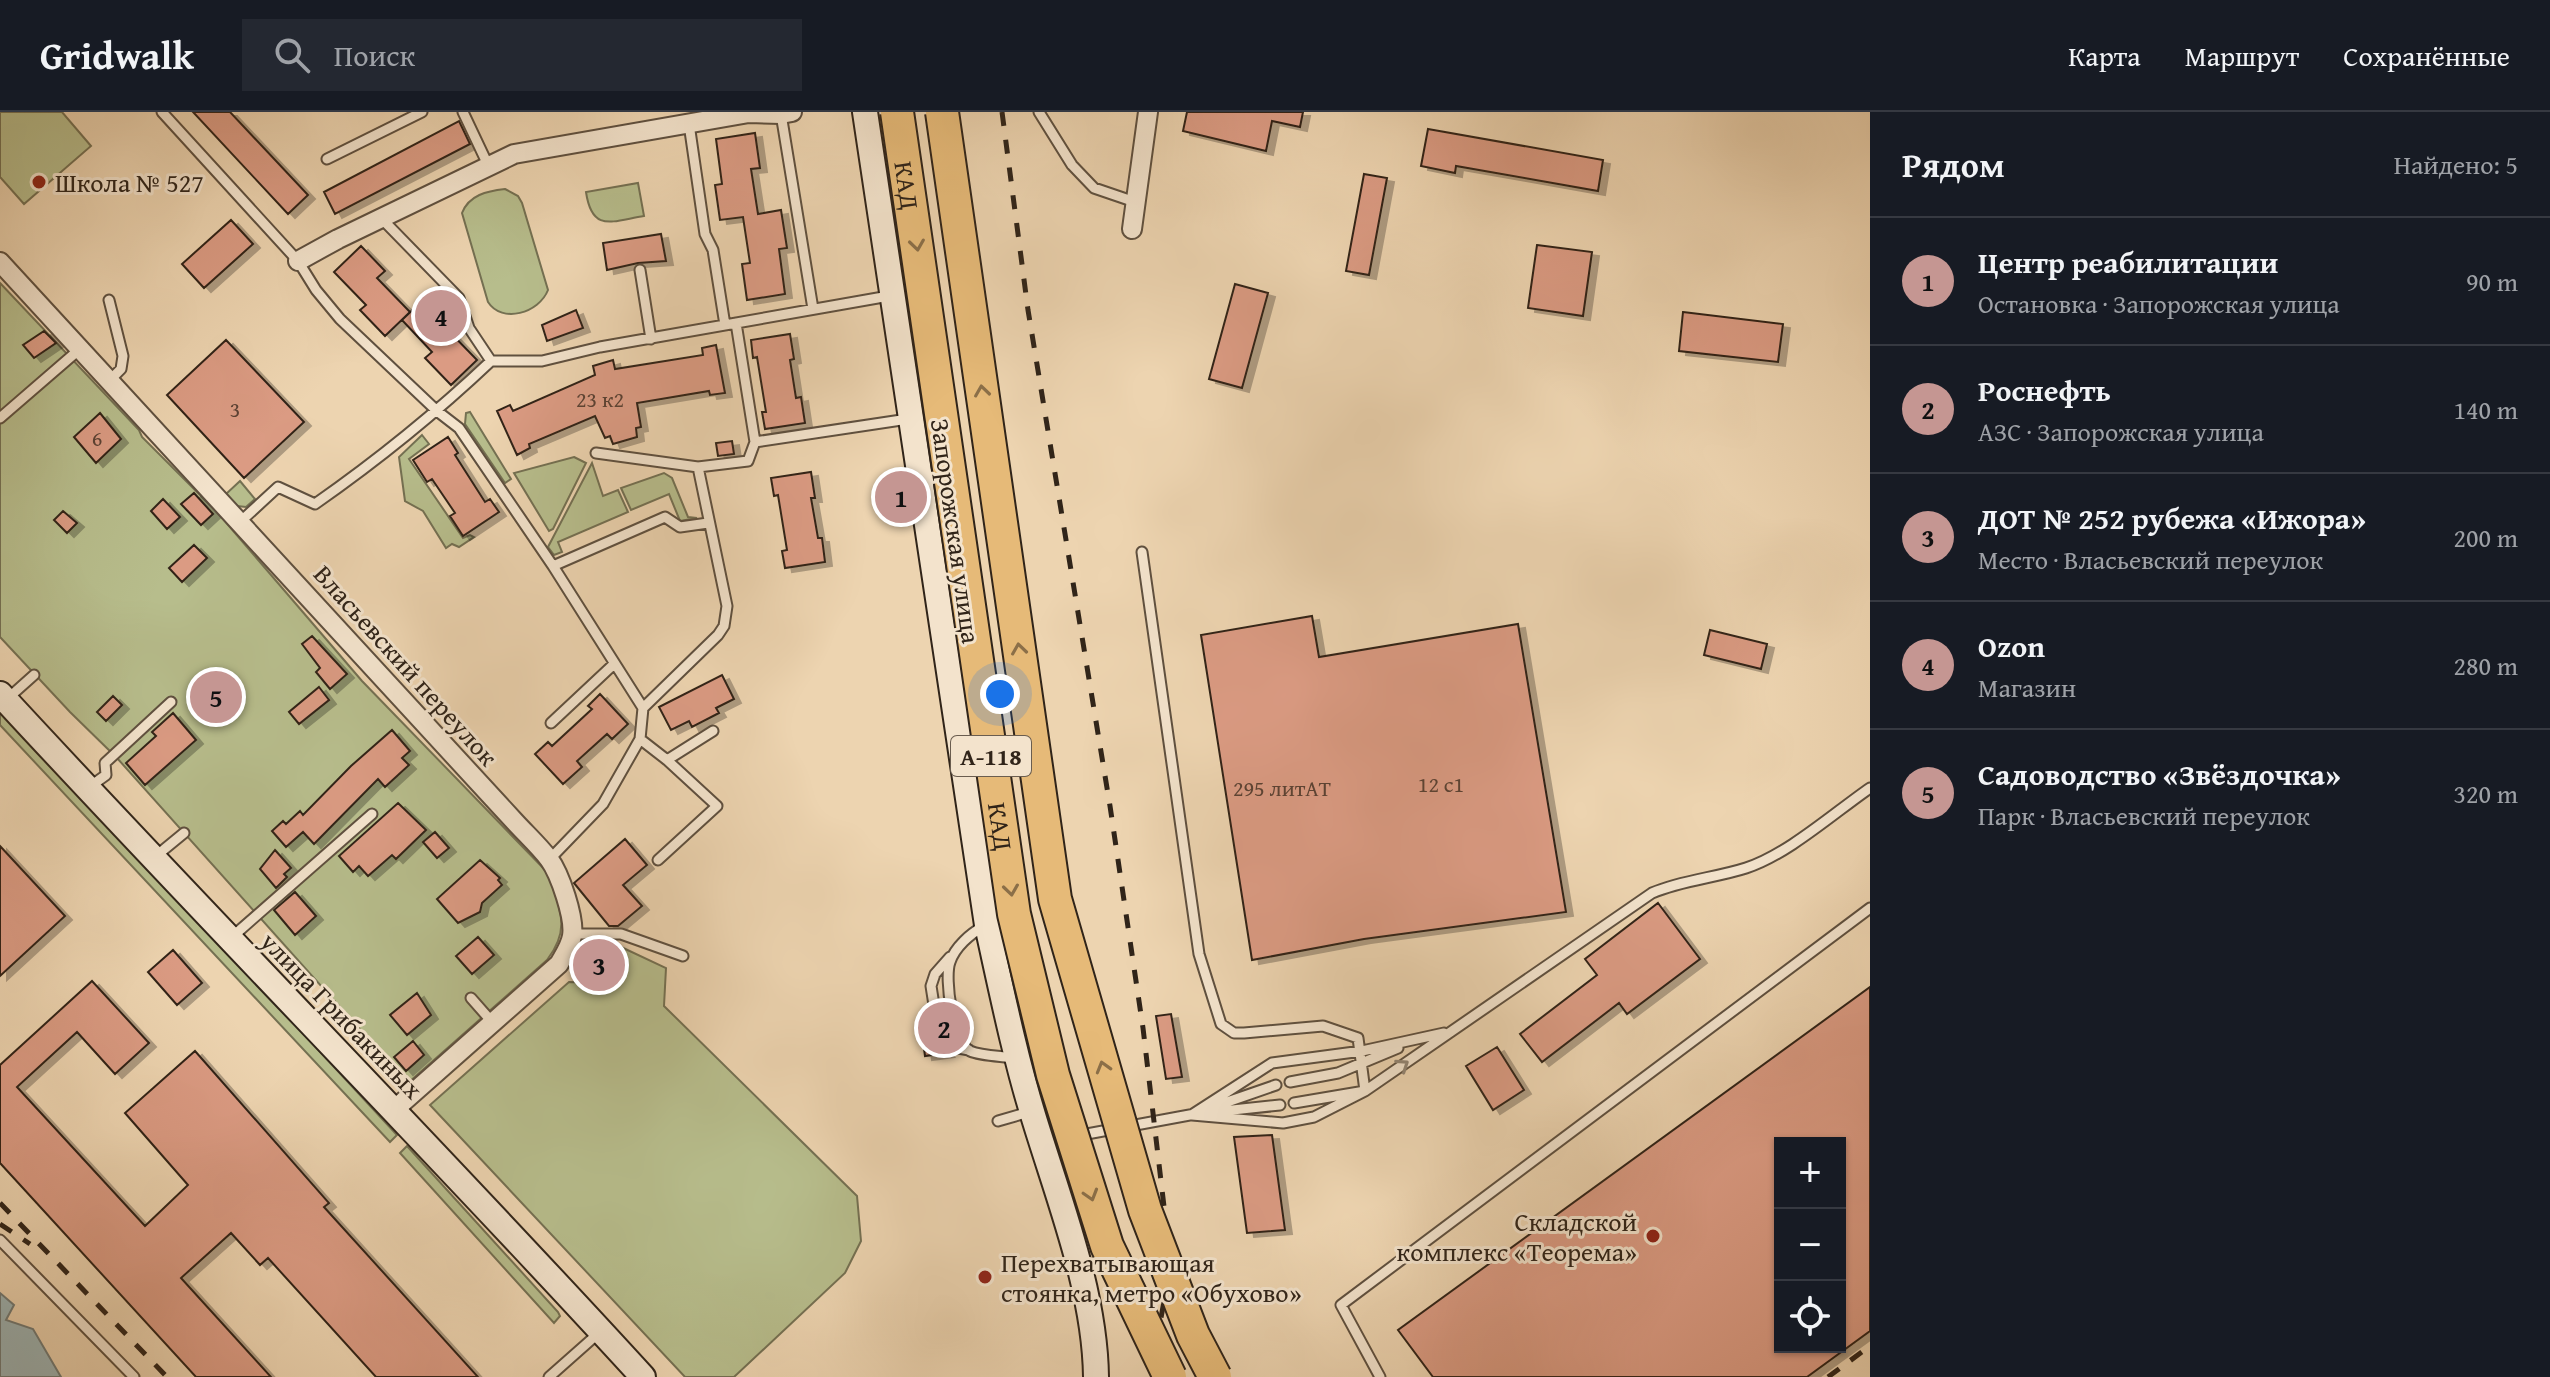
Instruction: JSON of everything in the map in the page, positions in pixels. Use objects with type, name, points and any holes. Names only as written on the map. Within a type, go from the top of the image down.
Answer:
[{"type":"highway","name":"КАД","points":[[897,112],[1014,914],[1053,1075],[1107,1246],[1170,1377]]},
{"type":"highway","name":"КАД","points":[[942,112],[1055,899],[1145,1210],[1193,1335],[1215,1377]]},
{"type":"street","name":"Запорожская улица","points":[[865,112],[987,925],[1017,1058],[1032,1112],[1048,1142],[1080,1272],[1090,1319],[1096,1377]]},
{"type":"street","points":[[1132,229],[1148,112]]},
{"type":"street","points":[[298,261],[514,154],[749,113],[786,113]]},
{"type":"street","name":"Власьевский переулок","points":[[1,267],[76,353],[110,380],[222,509],[240,522],[283,580],[549,860],[558,875],[571,918],[572,934]]},
{"type":"street","name":"улица Грибакиных","points":[[3,697],[229,940],[395,1109],[643,1377]]},
{"type":"street","points":[[395,1109],[559,964],[572,934]]},
{"type":"lane","points":[[162,112],[298,261],[316,290],[340,319],[459,428],[553,566],[643,708],[640,739],[603,804],[549,860]]},
{"type":"lane","points":[[327,159],[422,112]]},
{"type":"lane","points":[[463,112],[489,167]]},
{"type":"lane","points":[[1039,112],[1072,165],[1094,188],[1135,202]]},
{"type":"lane","points":[[786,113],[813,309]]},
{"type":"lane","points":[[596,453],[698,467],[748,461],[755,442],[731,324],[713,250],[705,234],[689,124]]},
{"type":"lane","points":[[382,219],[459,298],[469,328],[491,361]]},
{"type":"lane","points":[[640,270],[651,339]]},
{"type":"lane","points":[[240,522],[278,487],[315,504],[373,463],[437,411],[491,361],[542,361],[600,347],[893,295]]},
{"type":"lane","points":[[109,300],[123,356],[121,369],[110,380]]},
{"type":"lane","points":[[0,418],[76,353]]},
{"type":"lane","points":[[755,442],[911,418]]},
{"type":"lane","points":[[643,708],[724,626],[727,606],[698,467]]},
{"type":"lane","points":[[553,566],[665,517],[680,527],[708,523]]},
{"type":"lane","points":[[1142,552],[1199,954],[1221,1024],[1234,1033],[1323,1026],[1358,1038],[1365,1091]]},
{"type":"lane","points":[[551,723],[614,664]]},
{"type":"lane","points":[[3,697],[34,675]]},
{"type":"lane","points":[[88,788],[106,775],[105,763],[171,702]]},
{"type":"lane","points":[[667,760],[713,731]]},
{"type":"lane","points":[[640,739],[717,806],[658,860]]},
{"type":"lane","points":[[1192,1115],[1283,1123],[1314,1117],[1365,1091],[1652,893],[1669,885],[1748,867],[1774,856],[1870,788]]},
{"type":"lane","points":[[229,940],[372,814]]},
{"type":"lane","points":[[153,858],[184,833]]},
{"type":"lane","points":[[1380,1377],[1341,1305],[1870,908]]},
{"type":"lane","points":[[987,925],[973,932],[935,974],[931,986],[939,1037],[948,1046],[1017,1058]]},
{"type":"lane","points":[[572,934],[621,934],[683,956]]},
{"type":"lane","points":[[957,949],[949,964],[948,983],[955,1027],[960,1040],[969,1050]]},
{"type":"lane","points":[[471,998],[493,1023]]},
{"type":"lane","points":[[1192,1115],[1272,1063],[1362,1051],[1451,1032]]},
{"type":"lane","points":[[1290,1082],[1338,1073],[1420,1039]]},
{"type":"lane","points":[[1192,1115],[1276,1085]]},
{"type":"lane","points":[[1294,1103],[1365,1091]]},
{"type":"lane","points":[[1068,1138],[1192,1115],[1280,1105]]},
{"type":"lane","points":[[998,1121],[1032,1112]]},
{"type":"lane","points":[[0,1240],[134,1377]]},
{"type":"lane","points":[[549,1377],[601,1331]]},
{"type":"green space","points":[[0,112],[62,112],[91,146],[24,204],[0,177]]},
{"type":"green space","points":[[638,183],[644,216],[605,221],[593,214],[586,192]]},
{"type":"green space","points":[[505,189],[518,196],[522,203],[548,290],[537,305],[511,314],[494,309],[488,302],[462,213],[474,198]]},
{"type":"green space","points":[[0,283],[139,430],[142,437],[217,512],[362,681],[548,873],[561,918],[555,949],[547,960],[408,1083],[117,758],[0,637]]},
{"type":"green space","points":[[470,412],[511,479],[505,483],[465,424],[466,413]]},
{"type":"green space","points":[[422,435],[429,444],[409,459],[463,538],[474,537],[459,547],[452,544],[446,548],[423,511],[405,501],[399,457]]},
{"type":"green space","points":[[574,457],[586,463],[553,529],[549,531],[514,473]]},
{"type":"green space","points":[[592,463],[603,496],[618,490],[628,512],[558,542],[562,552],[554,555],[548,547]]},
{"type":"green space","points":[[664,473],[672,478],[688,517],[697,518],[680,521],[669,494],[631,510],[621,488]]},
{"type":"green space","points":[[240,481],[255,499],[246,507],[237,506],[226,494]]},
{"type":"green space","points":[[0,706],[397,1135],[390,1142],[0,725]]},
{"type":"green space","points":[[619,946],[666,968],[664,1006],[857,1196],[861,1241],[845,1273],[734,1377],[685,1377],[430,1105],[569,982],[597,983],[620,966]]},
{"type":"green space","points":[[407,1146],[558,1312],[560,1316],[554,1323],[400,1153]]},
{"type":"water","points":[[0,1293],[14,1305],[6,1320],[33,1329],[61,1377],[0,1377]]},
{"type":"building","points":[[193,112],[230,112],[308,195],[288,214]]},
{"type":"building","points":[[1187,112],[1303,112],[1300,127],[1272,121],[1266,151],[1183,131]]},
{"type":"building","points":[[459,121],[470,144],[335,214],[324,192]]},
{"type":"building","points":[[1428,129],[1603,160],[1598,191],[1456,166],[1455,173],[1421,166]]},
{"type":"building","points":[[755,133],[760,168],[751,169],[758,214],[781,210],[787,248],[779,249],[785,294],[747,300],[742,264],[750,263],[743,217],[720,220],[715,185],[722,184],[716,139]]},
{"type":"building","points":[[1364,174],[1387,178],[1369,275],[1346,271]]},
{"type":"building","points":[[231,220],[253,244],[204,288],[182,264]]},
{"type":"building","points":[[661,234],[666,261],[607,270],[603,243]]},
{"type":"building","points":[[1537,245],[1592,252],[1583,316],[1528,308]]},
{"type":"building","points":[[361,246],[385,271],[377,278],[410,312],[385,336],[360,310],[366,305],[334,272]]},
{"type":"building","points":[[1235,284],[1268,293],[1242,388],[1209,379]]},
{"type":"building","points":[[428,295],[451,318],[443,325],[477,360],[451,385],[425,358],[432,352],[402,320]]},
{"type":"building","points":[[576,310],[583,328],[547,341],[542,325]]},
{"type":"building","points":[[1683,312],[1783,324],[1778,362],[1679,351]]},
{"type":"building","points":[[44,331],[56,343],[34,358],[23,345]]},
{"type":"building","points":[[790,334],[794,359],[790,360],[796,398],[801,397],[805,423],[765,429],[762,412],[766,412],[757,357],[753,358],[751,340]]},
{"type":"building","points":[[226,340],[304,422],[244,478],[167,395]]},
{"type":"building","points":[[716,345],[725,393],[710,395],[709,391],[637,403],[641,427],[636,428],[637,437],[613,444],[610,436],[605,438],[595,416],[529,444],[530,448],[517,455],[497,411],[510,405],[513,411],[595,375],[593,366],[613,360],[615,369],[703,355],[702,348]]},
{"type":"building","points":[[100,413],[121,439],[96,463],[74,437]]},
{"type":"building","points":[[448,437],[458,453],[455,455],[485,502],[490,499],[499,512],[463,536],[450,516],[455,513],[432,479],[427,482],[413,460]]},
{"type":"building","points":[[732,441],[734,454],[718,456],[716,443]]},
{"type":"building","points":[[811,472],[815,498],[811,498],[825,562],[785,568],[782,551],[787,550],[778,495],[774,496],[771,478]]},
{"type":"building","points":[[194,493],[213,514],[201,525],[181,504]]},
{"type":"building","points":[[163,499],[180,517],[167,529],[151,511]]},
{"type":"building","points":[[63,511],[77,523],[67,533],[54,520]]},
{"type":"building","points":[[194,545],[207,558],[182,582],[169,568]]},
{"type":"building","points":[[1312,616],[1319,657],[1518,624],[1566,912],[1364,939],[1252,960],[1201,635]]},
{"type":"building","points":[[1710,630],[1767,644],[1761,669],[1704,655]]},
{"type":"building","points":[[312,636],[347,674],[330,689],[316,672],[320,668],[302,644]]},
{"type":"building","points":[[722,675],[734,699],[716,708],[719,713],[692,727],[689,721],[671,730],[659,707]]},
{"type":"building","points":[[319,687],[329,700],[299,724],[289,712]]},
{"type":"building","points":[[600,694],[628,724],[612,739],[607,734],[577,761],[582,767],[563,784],[535,754],[548,742],[552,746],[592,709],[588,706]]},
{"type":"building","points":[[113,696],[122,705],[106,721],[97,712]]},
{"type":"building","points":[[173,713],[196,740],[145,785],[126,763],[156,736],[152,732]]},
{"type":"building","points":[[392,730],[410,751],[402,758],[409,765],[385,787],[378,779],[314,844],[303,832],[286,847],[272,831],[283,821],[286,824],[300,811],[303,815]]},
{"type":"building","points":[[398,803],[426,830],[396,859],[392,855],[368,876],[359,866],[353,872],[339,856]]},
{"type":"building","points":[[435,832],[449,848],[437,858],[423,842]]},
{"type":"building","points":[[625,839],[647,865],[623,885],[642,906],[618,926],[609,926],[574,883]]},
{"type":"building","points":[[0,846],[65,916],[0,976]]},
{"type":"building","points":[[275,850],[291,868],[276,888],[260,869]]},
{"type":"building","points":[[480,860],[500,878],[498,880],[502,885],[482,903],[480,912],[458,923],[437,899]]},
{"type":"building","points":[[295,892],[316,916],[295,935],[274,910]]},
{"type":"building","points":[[1658,903],[1700,959],[1627,1014],[1619,1003],[1542,1062],[1520,1034],[1597,975],[1585,959]]},
{"type":"building","points":[[478,937],[494,955],[472,974],[456,956]]},
{"type":"building","points":[[173,950],[202,983],[177,1005],[148,972]]},
{"type":"building","points":[[92,981],[149,1043],[115,1074],[77,1032],[17,1087],[145,1226],[188,1185],[125,1113],[195,1051],[329,1203],[324,1207],[478,1377],[376,1377],[268,1258],[260,1265],[231,1233],[181,1278],[271,1377],[196,1377],[0,1163],[0,1065]]},
{"type":"building","name":"Складской комплекс «Теорема»","points":[[1870,987],[1870,1331],[1846,1349],[1846,1137],[1774,1137],[1774,1353],[1840,1353],[1807,1377],[1433,1377],[1398,1330]]},
{"type":"building","points":[[417,993],[431,1015],[407,1035],[390,1015]]},
{"type":"building","points":[[1171,1014],[1182,1077],[1166,1079],[1156,1016]]},
{"type":"building","points":[[928,1016],[932,1039],[947,1053],[925,1056],[920,1018]]},
{"type":"building","points":[[413,1041],[424,1055],[406,1071],[394,1057]]},
{"type":"building","points":[[1497,1047],[1524,1090],[1493,1110],[1466,1066]]},
{"type":"building","points":[[1272,1135],[1285,1230],[1247,1233],[1234,1137]]},
{"type":"railway","points":[[1002,112],[1028,310],[1110,806],[1143,1028],[1165,1215],[1165,1296],[1150,1377]]},
{"type":"railway","points":[[0,1203],[167,1377]]},
{"type":"railway","points":[[0,1224],[30,1244]]},
{"type":"railway","points":[[1828,1377],[1870,1346]]},
{"type":"place","name":"Школа № 527","points":[[39,182]]},
{"type":"place","name":"Ozon","points":[[441,316]]},
{"type":"place","name":"Центр реабилитации","points":[[901,497]]},
{"type":"place","name":"Садоводство «Звёздочка»","points":[[216,697]]},
{"type":"place","name":"ДОТ № 252 рубежа «Ижора»","points":[[599,965]]},
{"type":"place","name":"Роснефть","points":[[944,1028]]},
{"type":"place","name":"Складской комплекс «Теорема»","points":[[1653,1236]]},
{"type":"place","name":"Перехватывающая стоянка, метро «Обухово»","points":[[985,1277]]}]
